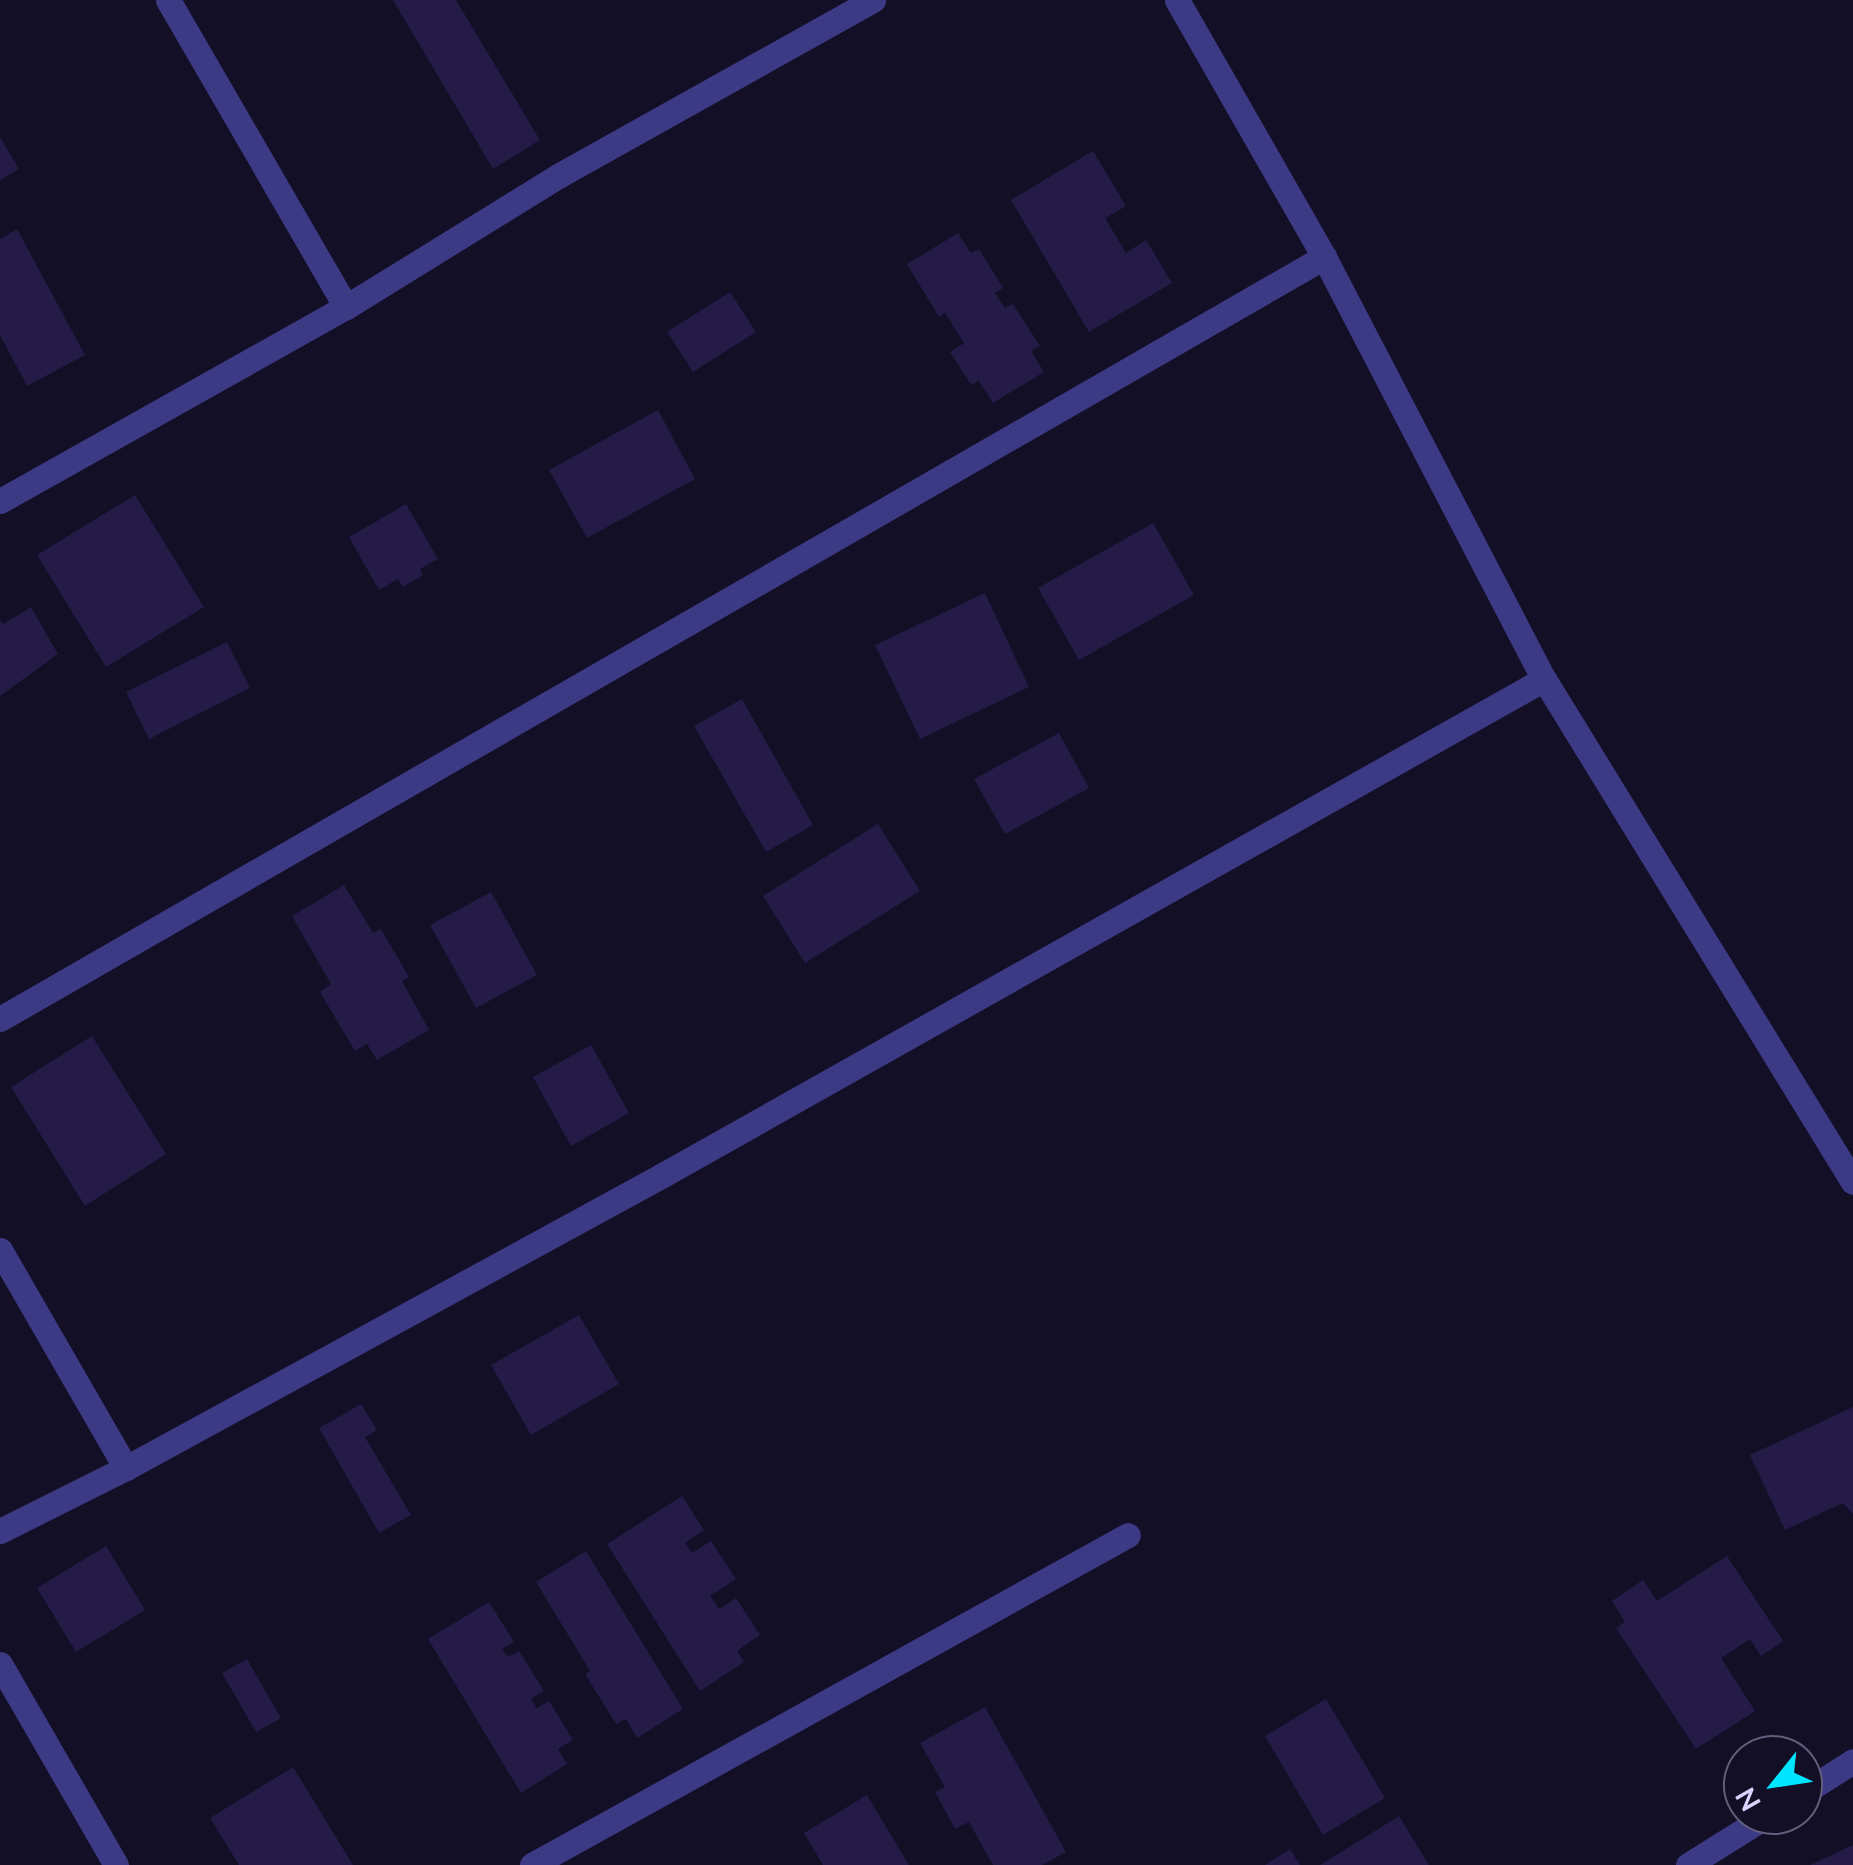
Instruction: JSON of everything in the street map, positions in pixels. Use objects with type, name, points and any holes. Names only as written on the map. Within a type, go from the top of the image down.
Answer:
[{"type":"street","points":[[168,0],[346,307]]},
{"type":"street","points":[[0,501],[346,307],[558,176],[873,0]]},
{"type":"street","points":[[1178,0],[1324,257],[1544,680],[1853,1182]]},
{"type":"street","points":[[0,1019],[1324,257]]},
{"type":"street","points":[[0,1531],[126,1468],[661,1176],[1544,680]]},
{"type":"street","points":[[0,1250],[126,1468]]},
{"type":"street","points":[[532,1865],[1128,1535]]},
{"type":"street","points":[[0,1664],[116,1865]]},
{"type":"street","points":[[1823,1780],[1853,1761]]},
{"type":"street","points":[[1691,1864],[1737,1835]]},
{"type":"building","points":[[393,0],[456,0],[540,140],[493,169]]},
{"type":"building","points":[[0,137],[19,169],[0,180]]},
{"type":"building","points":[[1093,151],[1126,206],[1105,218],[1126,253],[1146,240],[1172,283],[1089,332],[1011,200]]},
{"type":"building","points":[[17,229],[85,355],[27,386],[0,335],[0,239]]},
{"type":"building","points":[[958,233],[971,253],[979,249],[1003,288],[995,293],[1005,308],[1013,304],[1040,346],[1031,351],[1044,372],[993,403],[979,381],[971,385],[950,352],[964,343],[945,313],[939,317],[907,264]]},
{"type":"building","points":[[730,292],[756,332],[693,372],[667,332]]},
{"type":"building","points":[[658,410],[695,479],[587,538],[549,470]]},
{"type":"building","points":[[135,495],[204,607],[106,667],[37,555]]},
{"type":"building","points":[[406,504],[438,559],[420,569],[423,575],[403,587],[398,579],[379,590],[349,537]]},
{"type":"building","points":[[1153,523],[1194,595],[1079,660],[1038,588]]},
{"type":"building","points":[[985,593],[1029,687],[920,739],[875,645]]},
{"type":"building","points":[[31,607],[58,654],[0,696],[0,620],[3,624]]},
{"type":"building","points":[[227,642],[250,688],[149,739],[126,692]]},
{"type":"building","points":[[742,699],[813,825],[766,852],[694,726]]},
{"type":"building","points":[[1059,733],[1089,788],[1005,834],[974,779]]},
{"type":"building","points":[[878,824],[920,891],[805,963],[763,896]]},
{"type":"building","points":[[344,885],[373,933],[381,929],[409,977],[402,981],[429,1030],[377,1060],[367,1044],[355,1051],[320,992],[331,984],[292,916]]},
{"type":"building","points":[[491,892],[537,975],[476,1008],[430,925]]},
{"type":"building","points":[[92,1036],[166,1154],[85,1206],[11,1087]]},
{"type":"building","points":[[591,1045],[629,1113],[571,1146],[533,1077]]},
{"type":"building","points":[[579,1315],[619,1384],[531,1435],[491,1365]]},
{"type":"building","points":[[361,1404],[377,1430],[365,1437],[411,1515],[379,1533],[319,1428]]},
{"type":"building","points":[[1853,1407],[1853,1514],[1843,1503],[1785,1530],[1750,1455]]},
{"type":"building","points":[[682,1496],[704,1530],[685,1543],[692,1553],[711,1541],[736,1579],[710,1596],[719,1609],[736,1598],[760,1635],[737,1651],[744,1662],[700,1691],[607,1544]]},
{"type":"building","points":[[106,1546],[145,1610],[76,1652],[37,1588]]},
{"type":"building","points":[[586,1551],[683,1709],[637,1738],[626,1719],[616,1724],[585,1674],[590,1671],[536,1582]]},
{"type":"building","points":[[1727,1556],[1783,1641],[1761,1656],[1750,1639],[1721,1658],[1755,1711],[1696,1749],[1616,1628],[1625,1622],[1612,1601],[1643,1580],[1657,1601]]},
{"type":"building","points":[[489,1602],[514,1642],[502,1649],[508,1657],[519,1651],[544,1691],[531,1699],[537,1708],[549,1701],[573,1740],[558,1749],[567,1764],[521,1793],[428,1639]]},
{"type":"building","points":[[247,1659],[281,1718],[256,1732],[222,1673]]},
{"type":"building","points":[[1326,1699],[1385,1798],[1323,1835],[1265,1736]]},
{"type":"building","points":[[985,1707],[1066,1852],[1042,1865],[993,1865],[969,1822],[955,1829],[935,1792],[945,1787],[920,1743]]},
{"type":"building","points":[[293,1767],[353,1865],[239,1865],[210,1818]]},
{"type":"building","points":[[867,1795],[909,1865],[823,1865],[804,1833]]},
{"type":"building","points":[[1399,1816],[1429,1865],[1320,1865]]},
{"type":"building","points":[[1853,1845],[1853,1865],[1810,1865]]},
{"type":"building","points":[[1290,1849],[1300,1865],[1265,1865]]}]
